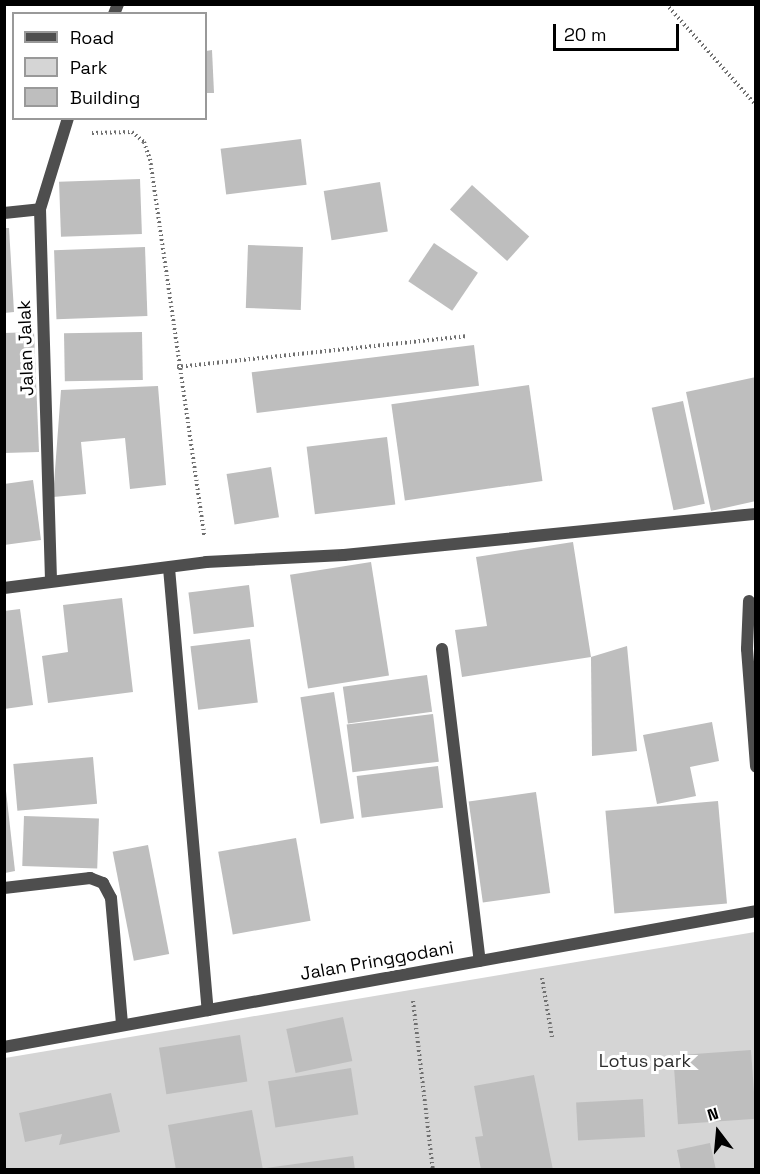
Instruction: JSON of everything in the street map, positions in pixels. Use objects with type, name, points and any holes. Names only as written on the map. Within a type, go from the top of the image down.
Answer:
[{"type":"street","name":"Jalan Jalak","points":[[51,580],[40,209],[67,120]]},
{"type":"street","points":[[4,213],[40,209]]},
{"type":"street","points":[[4,588],[51,580],[206,562],[344,555],[756,514]]},
{"type":"street","points":[[169,568],[208,1010]]},
{"type":"street","points":[[749,600],[747,649],[756,767]]},
{"type":"street","points":[[442,648],[480,961]]},
{"type":"street","points":[[4,888],[90,878],[103,883],[111,898],[122,1025]]},
{"type":"street","name":"Jalan Pringgodani","points":[[4,1047],[756,911]]},
{"type":"path","points":[[666,4],[756,105]]},
{"type":"path","points":[[61,134],[132,132],[144,142],[206,562]]},
{"type":"path","points":[[177,367],[465,336]]},
{"type":"path","points":[[537,951],[552,1037]]},
{"type":"path","points":[[410,974],[433,1170]]},
{"type":"green space","name":"Lotus park","points":[[755,932],[755,1169],[5,1170],[5,1058]]},
{"type":"building","points":[[212,50],[214,93],[207,93],[207,51]]},
{"type":"building","points":[[301,139],[307,185],[226,195],[221,149]]},
{"type":"building","points":[[140,179],[142,234],[61,237],[59,182]]},
{"type":"building","points":[[380,182],[388,231],[332,240],[324,191]]},
{"type":"building","points":[[472,185],[529,237],[507,261],[450,210]]},
{"type":"building","points":[[4,228],[9,228],[14,312],[4,313]]},
{"type":"building","points":[[434,243],[478,273],[452,311],[408,281]]},
{"type":"building","points":[[248,245],[303,247],[301,310],[246,308]]},
{"type":"building","points":[[145,247],[147,316],[56,319],[54,250]]},
{"type":"building","points":[[34,332],[39,452],[4,453],[4,333]]},
{"type":"building","points":[[142,332],[143,380],[65,381],[64,333]]},
{"type":"building","points":[[474,345],[479,386],[257,413],[252,372]]},
{"type":"building","points":[[756,377],[756,501],[711,511],[686,392]]},
{"type":"building","points":[[529,385],[542,481],[405,500],[391,404]]},
{"type":"building","points":[[158,386],[166,485],[130,489],[125,438],[81,442],[86,494],[53,497],[61,390]]},
{"type":"building","points":[[683,401],[705,504],[674,510],[652,408]]},
{"type":"building","points":[[387,437],[395,504],[315,514],[307,447]]},
{"type":"building","points":[[271,467],[279,517],[235,524],[227,474]]},
{"type":"building","points":[[33,480],[41,540],[4,545],[4,484]]},
{"type":"building","points":[[573,542],[591,657],[462,677],[455,630],[487,626],[476,557]]},
{"type":"building","points":[[371,562],[389,676],[308,688],[290,575]]},
{"type":"building","points":[[249,585],[254,627],[194,634],[188,592]]},
{"type":"building","points":[[122,598],[133,692],[48,703],[42,656],[68,652],[63,605]]},
{"type":"building","points":[[20,609],[33,705],[4,709],[4,611]]},
{"type":"building","points":[[250,639],[258,703],[198,710],[190,646]]},
{"type":"building","points":[[627,646],[637,751],[592,756],[591,657]]},
{"type":"building","points":[[427,675],[432,712],[348,723],[343,687]]},
{"type":"building","points":[[334,692],[354,818],[320,824],[300,697]]},
{"type":"building","points":[[433,714],[439,762],[352,772],[347,725]]},
{"type":"building","points":[[712,722],[719,761],[690,767],[696,796],[657,804],[643,735]]},
{"type":"building","points":[[93,757],[97,804],[17,811],[13,764]]},
{"type":"building","points":[[438,766],[443,808],[362,818],[357,776]]},
{"type":"building","points":[[5,782],[15,871],[5,873]]},
{"type":"building","points":[[536,792],[550,893],[483,902],[469,801]]},
{"type":"building","points":[[718,801],[727,904],[614,913],[605,811]]},
{"type":"building","points":[[24,816],[99,819],[97,869],[22,866]]},
{"type":"building","points":[[296,838],[311,921],[233,934],[218,852]]},
{"type":"building","points":[[148,845],[169,954],[134,961],[113,852]]},
{"type":"building","points":[[343,1017],[352,1061],[296,1073],[286,1029]]},
{"type":"building","points":[[240,1035],[247,1081],[166,1094],[159,1048]]},
{"type":"building","points":[[751,1050],[756,1119],[678,1124],[673,1055]]},
{"type":"building","points":[[351,1068],[358,1114],[275,1128],[268,1081]]},
{"type":"building","points":[[534,1075],[553,1170],[481,1170],[475,1137],[483,1136],[474,1086]]},
{"type":"building","points":[[111,1093],[120,1132],[59,1145],[62,1134],[25,1142],[19,1113]]},
{"type":"building","points":[[643,1099],[645,1137],[578,1140],[576,1103]]},
{"type":"building","points":[[252,1110],[263,1170],[176,1170],[168,1125]]},
{"type":"building","points":[[710,1143],[716,1170],[681,1170],[677,1150]]},
{"type":"building","points":[[353,1156],[355,1170],[266,1170],[266,1168]]}]
